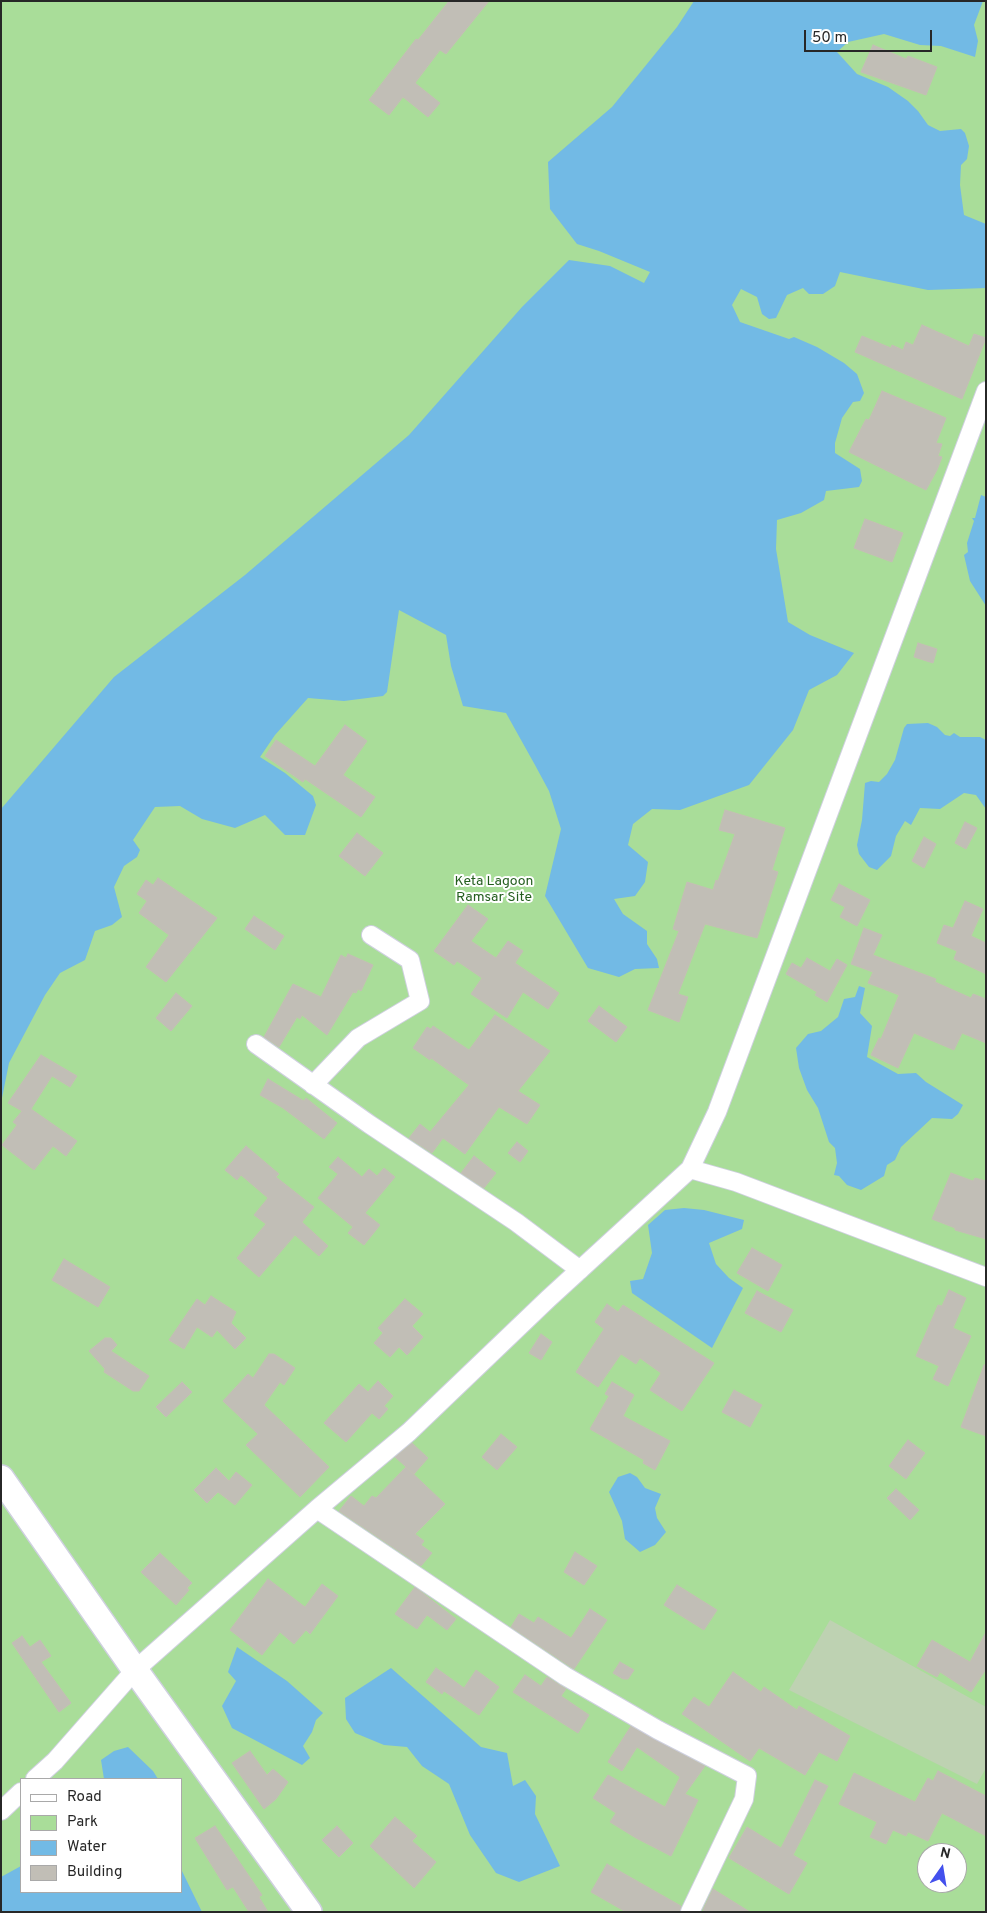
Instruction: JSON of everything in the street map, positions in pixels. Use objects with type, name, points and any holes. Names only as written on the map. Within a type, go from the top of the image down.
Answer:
[{"type":"main road","points":[[1,1478],[308,1912]]},
{"type":"street","points":[[36,1778],[55,1761],[135,1670],[317,1509],[409,1432],[690,1169],[717,1112],[986,391]]},
{"type":"street","points":[[313,1085],[358,1038],[420,1001],[410,960],[371,935]]},
{"type":"street","points":[[256,1044],[313,1085],[516,1222],[580,1270]]},
{"type":"street","points":[[690,1169],[736,1182],[986,1277]]},
{"type":"street","points":[[317,1509],[565,1676],[658,1730],[747,1776],[744,1799],[690,1912]]},
{"type":"street","points":[[1,1811],[20,1793]]},
{"type":"green space","name":"Keta Lagoon Ramsar Site","points":[[1,1],[986,1],[986,1912],[1,1912]]},
{"type":"green space","points":[[830,1620],[986,1707],[986,1768],[977,1784],[789,1690]]},
{"type":"water","points":[[694,1],[983,1],[974,25],[978,41],[975,57],[941,46],[920,45],[884,34],[848,42],[837,52],[857,74],[888,87],[908,101],[928,125],[940,131],[961,129],[965,133],[969,146],[967,159],[961,165],[960,185],[964,215],[986,224],[986,288],[928,290],[840,272],[835,286],[823,294],[809,294],[803,288],[787,295],[776,318],[769,319],[762,314],[757,297],[741,289],[732,305],[740,322],[789,339],[794,337],[817,347],[844,363],[857,374],[864,393],[860,401],[853,402],[842,418],[835,443],[835,453],[860,469],[862,481],[859,487],[826,491],[824,500],[801,513],[777,520],[776,549],[788,622],[810,635],[854,653],[837,675],[809,690],[793,730],[749,785],[680,810],[652,809],[633,824],[628,845],[648,862],[645,882],[635,896],[614,899],[623,914],[647,931],[647,944],[657,959],[659,968],[635,969],[619,977],[588,968],[545,896],[561,829],[549,791],[506,713],[463,706],[451,666],[446,635],[399,610],[387,692],[383,696],[344,701],[308,698],[275,735],[260,757],[285,773],[313,796],[316,805],[305,835],[285,835],[265,815],[235,828],[202,819],[180,806],[155,807],[133,840],[140,850],[137,857],[124,866],[114,887],[122,917],[112,925],[95,931],[85,960],[60,973],[45,995],[9,1063],[1,1103],[1,809],[114,677],[245,575],[409,435],[522,307],[569,260],[610,266],[644,283],[650,272],[577,244],[550,209],[548,162],[612,107],[677,27]]},
{"type":"water","points":[[981,495],[986,497],[986,606],[970,581],[964,555],[968,552],[967,543],[974,521],[972,518],[975,518]]},
{"type":"water","points":[[928,723],[937,727],[945,735],[950,736],[954,733],[960,737],[980,737],[986,740],[986,809],[976,795],[964,793],[940,809],[920,808],[911,825],[905,821],[896,836],[891,856],[877,870],[869,867],[859,854],[857,845],[862,820],[865,783],[871,781],[879,782],[887,774],[895,760],[904,728],[907,724]]},
{"type":"water","points":[[859,986],[865,988],[860,1013],[872,1026],[867,1057],[898,1074],[916,1073],[926,1082],[963,1105],[958,1114],[952,1119],[932,1118],[901,1147],[895,1160],[887,1165],[884,1176],[861,1190],[847,1185],[839,1176],[834,1175],[837,1163],[835,1148],[829,1142],[818,1108],[807,1090],[799,1068],[796,1048],[808,1034],[821,1031],[838,1017],[844,999],[855,997]]},
{"type":"water","points":[[684,1208],[704,1210],[744,1220],[742,1229],[709,1243],[716,1264],[729,1278],[743,1288],[712,1348],[632,1293],[630,1281],[643,1279],[652,1253],[648,1225],[665,1210]]},
{"type":"water","points":[[630,1473],[637,1477],[645,1488],[661,1494],[655,1508],[657,1518],[666,1532],[655,1545],[640,1552],[625,1539],[622,1521],[609,1492],[618,1477]]},
{"type":"water","points":[[237,1647],[287,1681],[323,1713],[316,1720],[312,1732],[303,1746],[310,1758],[302,1765],[232,1728],[222,1706],[236,1681],[228,1672]]},
{"type":"water","points":[[391,1668],[481,1747],[507,1753],[513,1786],[525,1780],[536,1796],[535,1814],[560,1866],[519,1882],[496,1873],[470,1835],[449,1784],[422,1766],[407,1747],[384,1745],[355,1733],[346,1719],[345,1698]]},
{"type":"water","points":[[128,1747],[153,1771],[157,1778],[104,1778],[101,1760],[114,1751]]},
{"type":"water","points":[[20,1867],[20,1893],[182,1893],[182,1871],[202,1912],[1,1912],[1,1877]]},
{"type":"building","points":[[449,1],[489,1],[446,54],[440,50],[415,83],[440,103],[428,117],[403,97],[389,115],[369,100],[416,39],[418,40]]},
{"type":"building","points":[[873,45],[906,59],[908,56],[937,67],[926,95],[861,72]]},
{"type":"building","points":[[922,325],[969,346],[974,334],[986,338],[962,399],[855,352],[862,336],[891,348],[892,345],[903,350],[906,342],[913,345]]},
{"type":"building","points":[[882,391],[946,418],[936,443],[942,444],[938,456],[942,457],[926,490],[849,452],[866,419],[869,420]]},
{"type":"building","points":[[865,519],[903,533],[892,562],[854,548]]},
{"type":"building","points":[[918,643],[937,649],[933,663],[914,657]]},
{"type":"building","points":[[345,725],[367,741],[343,775],[375,797],[361,817],[305,779],[303,782],[265,756],[276,740],[315,766]]},
{"type":"building","points":[[725,810],[785,828],[772,870],[778,872],[757,938],[705,924],[678,994],[688,997],[679,1022],[648,1010],[679,931],[673,929],[687,882],[713,890],[716,880],[718,881],[735,834],[719,830]]},
{"type":"building","points":[[965,822],[977,828],[966,849],[955,843]]},
{"type":"building","points":[[357,833],[383,853],[365,876],[339,856]]},
{"type":"building","points":[[924,837],[936,844],[924,868],[912,861]]},
{"type":"building","points":[[158,878],[217,918],[166,982],[146,967],[169,935],[139,913],[147,901],[137,894],[146,880],[153,885]]},
{"type":"building","points":[[839,884],[870,900],[857,926],[840,917],[845,907],[831,900]]},
{"type":"building","points":[[965,901],[983,909],[971,936],[986,943],[986,974],[954,959],[957,951],[937,943],[944,925],[953,928]]},
{"type":"building","points":[[468,905],[488,919],[471,941],[496,958],[508,941],[523,951],[515,963],[559,993],[548,1009],[523,992],[507,1018],[471,994],[482,978],[457,961],[454,965],[434,951]]},
{"type":"building","points":[[254,916],[284,936],[275,950],[245,929]]},
{"type":"building","points":[[864,928],[882,935],[873,955],[936,979],[935,982],[971,998],[973,994],[986,999],[986,1043],[962,1033],[954,1050],[914,1033],[898,1068],[871,1055],[879,1038],[881,1039],[899,995],[868,983],[873,972],[851,964]]},
{"type":"building","points":[[348,954],[373,965],[361,991],[358,989],[356,993],[353,992],[327,1035],[302,1015],[300,1019],[297,1017],[279,1047],[264,1037],[293,984],[321,997],[341,955],[346,958]]},
{"type":"building","points":[[807,958],[830,971],[837,959],[847,965],[827,1002],[815,995],[817,992],[786,974],[792,963],[801,968]]},
{"type":"building","points":[[176,993],[192,1006],[171,1031],[156,1018]]},
{"type":"building","points":[[599,1006],[627,1027],[616,1042],[588,1021]]},
{"type":"building","points":[[495,1015],[550,1051],[518,1091],[540,1105],[527,1124],[499,1107],[465,1154],[443,1138],[432,1153],[409,1138],[420,1124],[430,1132],[469,1085],[431,1058],[430,1060],[413,1048],[427,1027],[431,1029],[433,1026],[469,1050]]},
{"type":"building","points":[[41,1055],[77,1076],[70,1087],[52,1076],[31,1109],[77,1141],[66,1156],[53,1146],[34,1170],[2,1145],[17,1125],[13,1122],[22,1111],[8,1103]]},
{"type":"building","points":[[268,1079],[304,1101],[306,1098],[337,1123],[324,1139],[283,1108],[260,1095]]},
{"type":"building","points":[[517,1142],[528,1151],[520,1162],[508,1153]]},
{"type":"building","points":[[246,1146],[279,1174],[276,1177],[314,1207],[302,1222],[328,1246],[319,1256],[295,1235],[259,1277],[237,1258],[266,1224],[254,1215],[268,1198],[241,1175],[237,1180],[225,1170]]},
{"type":"building","points":[[474,1156],[496,1173],[484,1188],[461,1173]]},
{"type":"building","points":[[338,1157],[362,1177],[369,1169],[377,1176],[384,1168],[395,1177],[365,1213],[380,1225],[364,1245],[348,1233],[353,1227],[318,1198],[338,1174],[329,1167]]},
{"type":"building","points":[[951,1173],[973,1181],[975,1178],[986,1181],[986,1239],[955,1230],[955,1228],[932,1219]]},
{"type":"building","points":[[752,1248],[782,1265],[768,1291],[737,1273]]},
{"type":"building","points":[[64,1259],[110,1287],[98,1307],[52,1280]]},
{"type":"building","points":[[949,1290],[966,1298],[953,1328],[971,1336],[948,1386],[933,1379],[939,1366],[916,1356],[938,1305],[942,1306]]},
{"type":"building","points":[[757,1291],[793,1310],[781,1332],[745,1313]]},
{"type":"building","points":[[211,1296],[236,1312],[231,1323],[246,1338],[235,1349],[217,1330],[212,1337],[197,1327],[184,1349],[169,1340],[197,1299],[205,1305]]},
{"type":"building","points":[[405,1299],[423,1314],[412,1326],[423,1337],[407,1355],[399,1347],[390,1357],[374,1343],[383,1333],[378,1328]]},
{"type":"building","points":[[607,1304],[618,1312],[623,1305],[714,1363],[682,1411],[650,1390],[661,1373],[640,1358],[636,1364],[621,1354],[598,1387],[576,1372],[604,1329],[595,1322]]},
{"type":"building","points":[[541,1334],[552,1342],[541,1360],[529,1353]]},
{"type":"building","points":[[105,1338],[111,1338],[117,1345],[111,1351],[149,1376],[139,1391],[133,1391],[104,1372],[105,1369],[89,1351]]},
{"type":"building","points":[[269,1354],[274,1354],[295,1368],[284,1385],[280,1382],[264,1405],[329,1467],[300,1497],[246,1445],[258,1434],[223,1401],[248,1374],[253,1378]]},
{"type":"building","points":[[984,1365],[986,1365],[986,1436],[961,1427]]},
{"type":"building","points":[[378,1381],[393,1396],[384,1406],[388,1409],[379,1419],[372,1413],[346,1442],[324,1423],[359,1384],[368,1392]]},
{"type":"building","points":[[182,1382],[192,1392],[166,1417],[156,1407]]},
{"type":"building","points":[[612,1382],[634,1395],[623,1416],[670,1441],[655,1470],[643,1463],[644,1460],[590,1429],[609,1396],[605,1394]]},
{"type":"building","points":[[734,1390],[762,1405],[750,1427],[722,1412]]},
{"type":"building","points":[[501,1434],[517,1447],[497,1470],[482,1457]]},
{"type":"building","points":[[908,1440],[925,1453],[906,1479],[889,1466]]},
{"type":"building","points":[[412,1443],[428,1458],[414,1474],[395,1457]]},
{"type":"building","points":[[406,1467],[445,1504],[415,1534],[424,1541],[421,1545],[432,1553],[421,1566],[339,1511],[351,1496],[364,1506],[372,1496],[376,1498]]},
{"type":"building","points":[[216,1468],[229,1481],[236,1472],[252,1485],[235,1505],[218,1492],[207,1503],[194,1490]]},
{"type":"building","points":[[896,1489],[919,1510],[910,1520],[887,1498]]},
{"type":"building","points":[[575,1552],[597,1566],[584,1585],[564,1572]]},
{"type":"building","points":[[160,1553],[192,1583],[187,1588],[189,1590],[176,1605],[141,1572]]},
{"type":"building","points":[[268,1579],[305,1607],[322,1584],[338,1596],[310,1634],[306,1630],[294,1644],[280,1632],[262,1655],[230,1630]]},
{"type":"building","points":[[677,1585],[717,1610],[704,1630],[664,1605]]},
{"type":"building","points":[[415,1587],[456,1619],[447,1630],[427,1615],[417,1629],[395,1614]]},
{"type":"building","points":[[590,1609],[607,1620],[574,1669],[511,1627],[519,1614],[534,1623],[538,1617],[571,1638]]},
{"type":"building","points":[[986,1632],[986,1669],[971,1692],[940,1672],[937,1677],[917,1666],[932,1640],[970,1662]]},
{"type":"building","points":[[22,1636],[30,1647],[40,1640],[51,1656],[41,1662],[71,1703],[59,1712],[12,1643]]},
{"type":"building","points":[[620,1662],[634,1670],[628,1679],[623,1679],[613,1673]]},
{"type":"building","points":[[436,1668],[464,1688],[476,1670],[499,1687],[479,1715],[444,1691],[442,1694],[426,1682]]},
{"type":"building","points":[[733,1672],[761,1692],[764,1687],[797,1710],[799,1706],[850,1736],[837,1761],[819,1752],[805,1775],[759,1748],[750,1761],[682,1714],[694,1697],[709,1707]]},
{"type":"building","points":[[525,1675],[541,1686],[547,1677],[566,1689],[561,1696],[589,1715],[578,1733],[513,1692]]},
{"type":"building","points":[[631,1726],[705,1766],[685,1794],[698,1800],[671,1856],[610,1822],[616,1813],[593,1798],[608,1775],[665,1807],[680,1777],[637,1747],[622,1771],[608,1762]]},
{"type":"building","points":[[250,1751],[267,1775],[273,1769],[288,1782],[276,1799],[264,1809],[232,1763]]},
{"type":"building","points":[[938,1771],[986,1796],[986,1836],[942,1813],[928,1841],[908,1832],[906,1836],[893,1830],[886,1844],[870,1837],[877,1822],[839,1804],[854,1773],[915,1802],[928,1778],[933,1781]]},
{"type":"building","points":[[815,1780],[828,1786],[793,1855],[807,1863],[789,1894],[729,1858],[747,1827],[781,1848]]},
{"type":"building","points":[[395,1817],[417,1836],[412,1841],[436,1862],[414,1888],[370,1846]]},
{"type":"building","points":[[215,1826],[262,1895],[259,1897],[268,1912],[249,1912],[233,1887],[227,1890],[195,1838]]},
{"type":"building","points":[[337,1826],[353,1843],[339,1857],[322,1840]]},
{"type":"building","points":[[607,1864],[681,1906],[680,1912],[626,1912],[591,1892]]},
{"type":"building","points":[[713,1889],[750,1912],[706,1912],[703,1910]]}]
